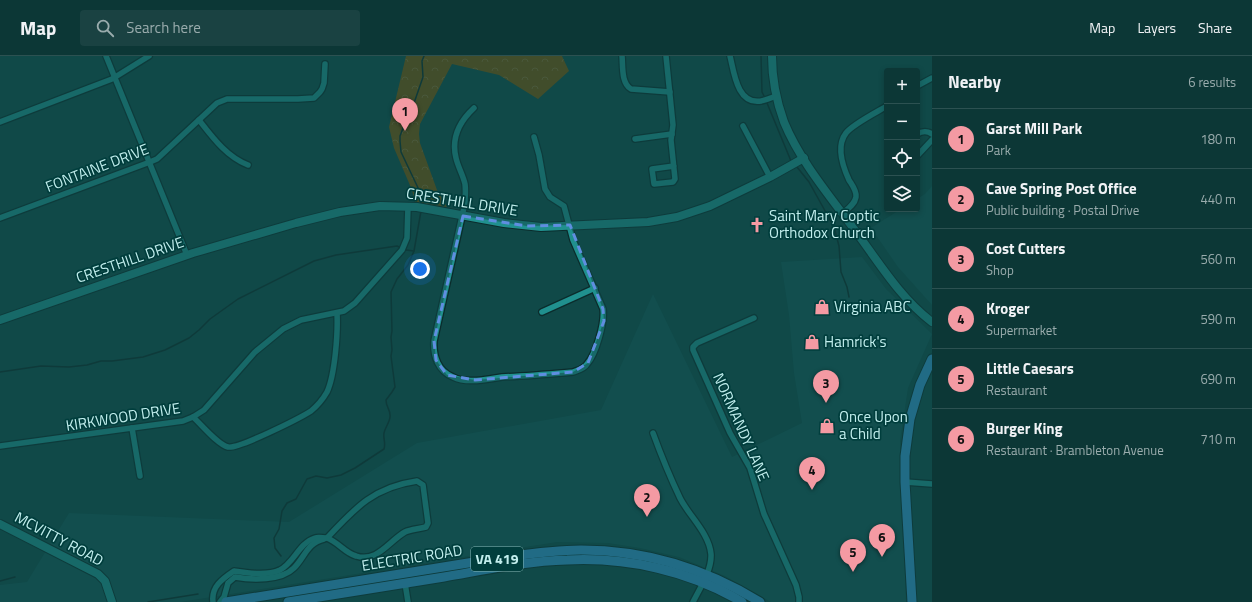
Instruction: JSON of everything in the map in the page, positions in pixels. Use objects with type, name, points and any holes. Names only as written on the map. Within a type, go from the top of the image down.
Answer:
[{"type":"main road","points":[[912,602],[905,482],[905,456],[910,418],[920,385],[932,359]]},
{"type":"main road","name":"ELECTRIC ROAD","points":[[226,602],[499,558],[562,550],[597,550],[638,555],[675,564],[704,578],[742,602]]},
{"type":"main road","name":"ELECTRIC ROAD","points":[[288,602],[545,561],[584,559],[638,564],[680,575],[725,582],[760,602]]},
{"type":"street","points":[[106,56],[187,255]]},
{"type":"street","points":[[0,122],[115,77],[149,56]]},
{"type":"street","points":[[622,56],[624,81],[628,87],[631,89],[670,92]]},
{"type":"street","points":[[666,56],[673,125],[671,145],[674,166],[674,181],[654,184],[652,169],[674,166]]},
{"type":"street","points":[[730,56],[740,90],[746,98],[761,101],[776,96]]},
{"type":"street","points":[[772,56],[772,75],[776,96],[785,123],[804,158],[817,179],[904,296],[913,306],[932,322]]},
{"type":"street","name":"FONTAINE DRIVE","points":[[0,218],[157,159],[217,103],[226,99],[298,100],[314,98],[322,89],[325,64]]},
{"type":"street","points":[[920,84],[932,78]]},
{"type":"street","points":[[474,108],[468,113],[459,126],[455,141],[456,157],[465,184],[465,203],[434,342],[434,354],[440,367],[453,378],[475,380],[573,372],[588,364],[597,342],[604,321],[603,309],[573,240],[564,206],[550,197],[545,189],[534,137]]},
{"type":"street","points":[[843,213],[852,206],[856,197],[855,190],[847,175],[841,153],[843,139],[849,130],[884,108]]},
{"type":"street","points":[[199,120],[229,155],[248,165]]},
{"type":"street","points":[[743,126],[770,177]]},
{"type":"street","points":[[920,132],[923,131],[932,134]]},
{"type":"street","points":[[635,140],[672,134]]},
{"type":"street","points":[[920,153],[932,140]]},
{"type":"street","name":"CRESTHILL DRIVE","points":[[0,320],[187,255],[322,216],[380,206],[408,206],[421,207],[463,216],[541,227],[648,222],[678,217],[710,206],[770,177],[804,158]]},
{"type":"street","name":"KIRKWOOD DRIVE","points":[[0,446],[132,428],[193,417],[208,406],[255,352],[283,329],[301,320],[344,311],[355,303],[402,250],[407,238],[408,206]]},
{"type":"street","points":[[542,312],[595,288]]},
{"type":"street","points":[[193,417],[222,444],[232,447],[259,437],[312,410],[323,399],[329,386],[338,326],[337,313]]},
{"type":"street","name":"NORMANDY LANE","points":[[754,318],[697,343],[693,347],[693,350],[730,433],[750,468],[764,514],[796,586],[799,597],[798,602]]},
{"type":"street","points":[[132,428],[140,476]]},
{"type":"street","points":[[653,433],[681,499],[708,542],[711,553],[704,578],[693,602]]},
{"type":"street","points":[[213,602],[213,590],[225,577],[234,571],[247,573],[272,573],[279,571],[287,566],[310,540],[316,538],[327,538],[332,540],[357,556],[370,556],[381,552],[404,533],[424,528],[427,525],[423,485],[420,481],[411,482],[388,487],[376,493],[353,511],[327,538],[310,547],[294,569],[284,575],[253,580],[235,577],[228,583],[224,597],[220,602]]},
{"type":"street","points":[[905,482],[932,484]]},
{"type":"street","name":"MCVITTY ROAD","points":[[0,524],[98,574],[105,581],[112,602]]},
{"type":"street","points":[[405,583],[408,602]]},
{"type":"highlighted area","points":[[463,216],[527,226],[570,225],[603,309],[604,321],[588,363],[573,372],[475,380],[447,375],[436,360],[434,341]]},
{"type":"shaded area","points":[[932,186],[932,305],[898,267],[871,228],[896,212],[920,212],[920,197]]},
{"type":"shaded area","points":[[862,257],[886,289],[932,334],[908,388],[900,441],[906,602],[771,602],[725,576],[679,557],[640,548],[608,543],[557,542],[180,602],[0,602],[0,585],[27,582],[69,513],[289,522],[417,443],[601,410],[653,294],[732,457],[802,423],[794,373],[789,315],[781,262]]},
{"type":"green space","points":[[406,56],[562,56],[569,71],[538,99],[499,75],[452,64],[420,124],[419,134],[420,143],[437,190],[447,207],[415,202],[412,190],[394,148],[389,127]]},
{"type":"waterway","points":[[421,205],[420,192],[401,152],[400,136],[413,106],[423,77],[422,61],[424,56]]},
{"type":"waterway","points":[[761,56],[762,92],[764,96]]},
{"type":"waterway","points":[[767,103],[791,161]]},
{"type":"waterway","points":[[797,167],[809,182],[834,227],[839,246],[841,272],[849,297]]},
{"type":"waterway","points":[[281,556],[275,548],[274,538],[279,529],[282,511],[287,503],[296,499],[307,479],[316,476],[327,478],[341,475],[355,468],[384,449],[384,433],[390,417],[386,400],[395,387],[391,356],[391,292],[397,279],[408,265],[414,251],[421,211]]},
{"type":"waterway","points":[[0,372],[41,366],[69,367],[87,365],[101,361],[143,357],[165,350],[189,338],[210,319],[238,299],[314,261],[336,255],[397,246],[399,247]]},
{"type":"waterway","points":[[406,250],[414,251]]},
{"type":"waterway","points":[[0,581],[15,577]]},
{"type":"waterway","points":[[148,602],[198,594]]},
{"type":"place","name":"Garst Mill Park","points":[[405,131]]},
{"type":"place","name":"Saint Mary Coptic Orthodox Church","points":[[757,225]]},
{"type":"place","name":"Virginia ABC","points":[[822,307]]},
{"type":"place","name":"Hamrick's","points":[[812,342]]},
{"type":"place","name":"Cost Cutters","points":[[826,403]]},
{"type":"place","name":"Once Upon a Child","points":[[827,426]]},
{"type":"place","name":"Kroger","points":[[812,490]]},
{"type":"place","name":"Cave Spring Post Office","points":[[647,517]]},
{"type":"place","name":"Burger King","points":[[882,557]]},
{"type":"place","name":"Little Caesars","points":[[853,572]]}]
